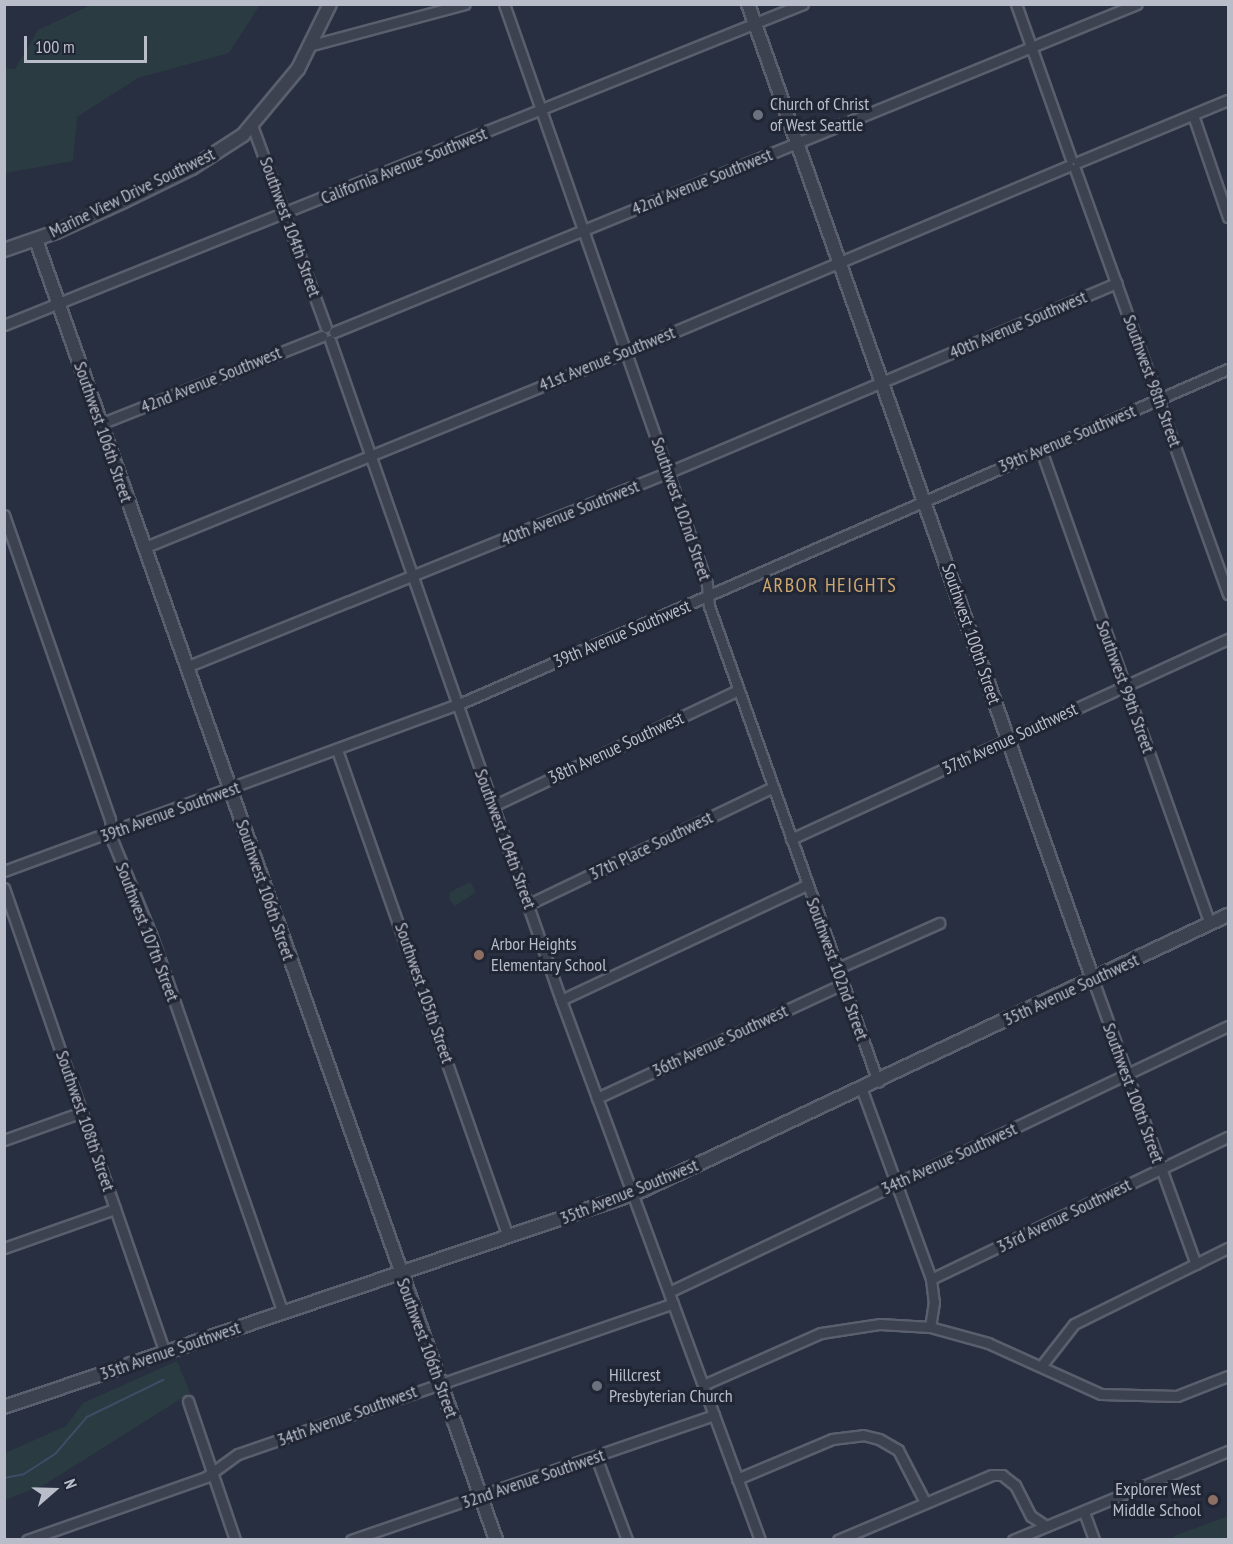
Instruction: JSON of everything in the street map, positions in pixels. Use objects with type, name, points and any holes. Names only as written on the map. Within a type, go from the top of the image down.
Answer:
[{"type":"street","name":"Marine View Drive Southwest","points":[[4,250],[36,240],[192,168],[253,128],[312,45],[330,4]]},
{"type":"street","points":[[312,45],[465,4]]},
{"type":"street","name":"Southwest 102nd Street","points":[[504,4],[669,472],[738,690],[878,1082]]},
{"type":"street","name":"Southwest 100th Street","points":[[748,4],[925,500],[1092,980],[1196,1264]]},
{"type":"street","name":"California Avenue Southwest","points":[[4,326],[803,4]]},
{"type":"street","name":"Southwest 98th Street","points":[[1016,4],[1228,594]]},
{"type":"street","name":"42nd Avenue Southwest","points":[[100,424],[583,231],[1137,4]]},
{"type":"street","name":"41st Avenue Southwest","points":[[143,548],[626,352],[1228,100]]},
{"type":"street","points":[[1193,115],[1228,217]]},
{"type":"street","name":"Southwest 104th Street","points":[[253,128],[286,214],[414,576],[561,1000],[760,1539]]},
{"type":"street","name":"Southwest 106th Street","points":[[36,240],[400,1274],[496,1539]]},
{"type":"street","name":"40th Avenue Southwest","points":[[186,667],[669,472],[1117,283]]},
{"type":"street","name":"39th Avenue Southwest","points":[[4,872],[459,704],[1228,369]]},
{"type":"street","name":"Southwest 99th Street","points":[[1041,450],[1210,924]]},
{"type":"street","name":"Southwest 107th Street","points":[[4,515],[112,834],[283,1313]]},
{"type":"street","name":"37th Avenue Southwest","points":[[791,839],[1228,639]]},
{"type":"street","name":"38th Avenue Southwest","points":[[493,806],[738,690]]},
{"type":"street","name":"Southwest 105th Street","points":[[337,750],[508,1237]]},
{"type":"street","name":"37th Place Southwest","points":[[529,904],[773,787]]},
{"type":"street","points":[[561,1000],[807,885]]},
{"type":"street","name":"Southwest 108th Street","points":[[4,888],[165,1353]]},
{"type":"street","name":"35th Avenue Southwest","points":[[4,1407],[633,1195],[862,1090],[1228,915]]},
{"type":"street","points":[[838,968],[939,923]]},
{"type":"street","name":"36th Avenue Southwest","points":[[597,1098],[843,984]]},
{"type":"street","name":"34th Avenue Southwest","points":[[669,1292],[1228,1026]]},
{"type":"street","points":[[862,1090],[931,1279],[934,1302],[930,1327]]},
{"type":"street","points":[[4,1140],[82,1112]]},
{"type":"street","name":"33rd Avenue Southwest","points":[[931,1279],[1228,1137]]},
{"type":"street","points":[[4,1248],[115,1209]]},
{"type":"street","points":[[1042,1365],[1074,1324],[1228,1248]]},
{"type":"street","name":"34th Avenue Southwest","points":[[27,1539],[206,1477],[238,1454],[673,1303]]},
{"type":"street","points":[[703,1385],[821,1333],[880,1324],[930,1327],[988,1343],[1042,1365],[1085,1388],[1121,1396],[1176,1396],[1228,1376]]},
{"type":"street","points":[[188,1401],[235,1539]]},
{"type":"street","name":"32nd Avenue Southwest","points":[[351,1539],[714,1415]]},
{"type":"street","points":[[737,1479],[843,1436],[879,1439],[898,1450],[925,1502]]},
{"type":"street","points":[[1013,1539],[1084,1512],[1228,1451]]},
{"type":"street","points":[[596,1457],[627,1539]]},
{"type":"street","points":[[838,1539],[985,1477],[1002,1475],[1019,1491],[1035,1521],[1046,1526]]},
{"type":"street","points":[[1084,1512],[1094,1539]]},
{"type":"shaded area","points":[[93,4],[260,5],[229,53],[138,78],[77,117],[73,161],[5,173],[5,68],[15,69],[38,30]]},
{"type":"shaded area","points":[[470,882],[476,892],[455,906],[449,899],[450,892]]},
{"type":"shaded area","points":[[177,1361],[190,1393],[44,1485],[5,1500],[5,1453],[66,1426],[83,1403]]},
{"type":"shaded area","points":[[1228,1516],[1228,1539],[1174,1539],[1174,1536]]},
{"type":"waterway","points":[[4,1478],[24,1474],[56,1453],[87,1417],[163,1380]]},
{"type":"place","name":"Church of Christ of West Seattle","points":[[758,115]]},
{"type":"place","name":"Arbor Heights Elementary School","points":[[479,955]]},
{"type":"place","name":"Hillcrest Presbyterian Church","points":[[597,1386]]},
{"type":"place","name":"Explorer West Middle School","points":[[1213,1500]]},
{"type":"district","name":"ARBOR HEIGHTS","points":[[830,585]]}]
